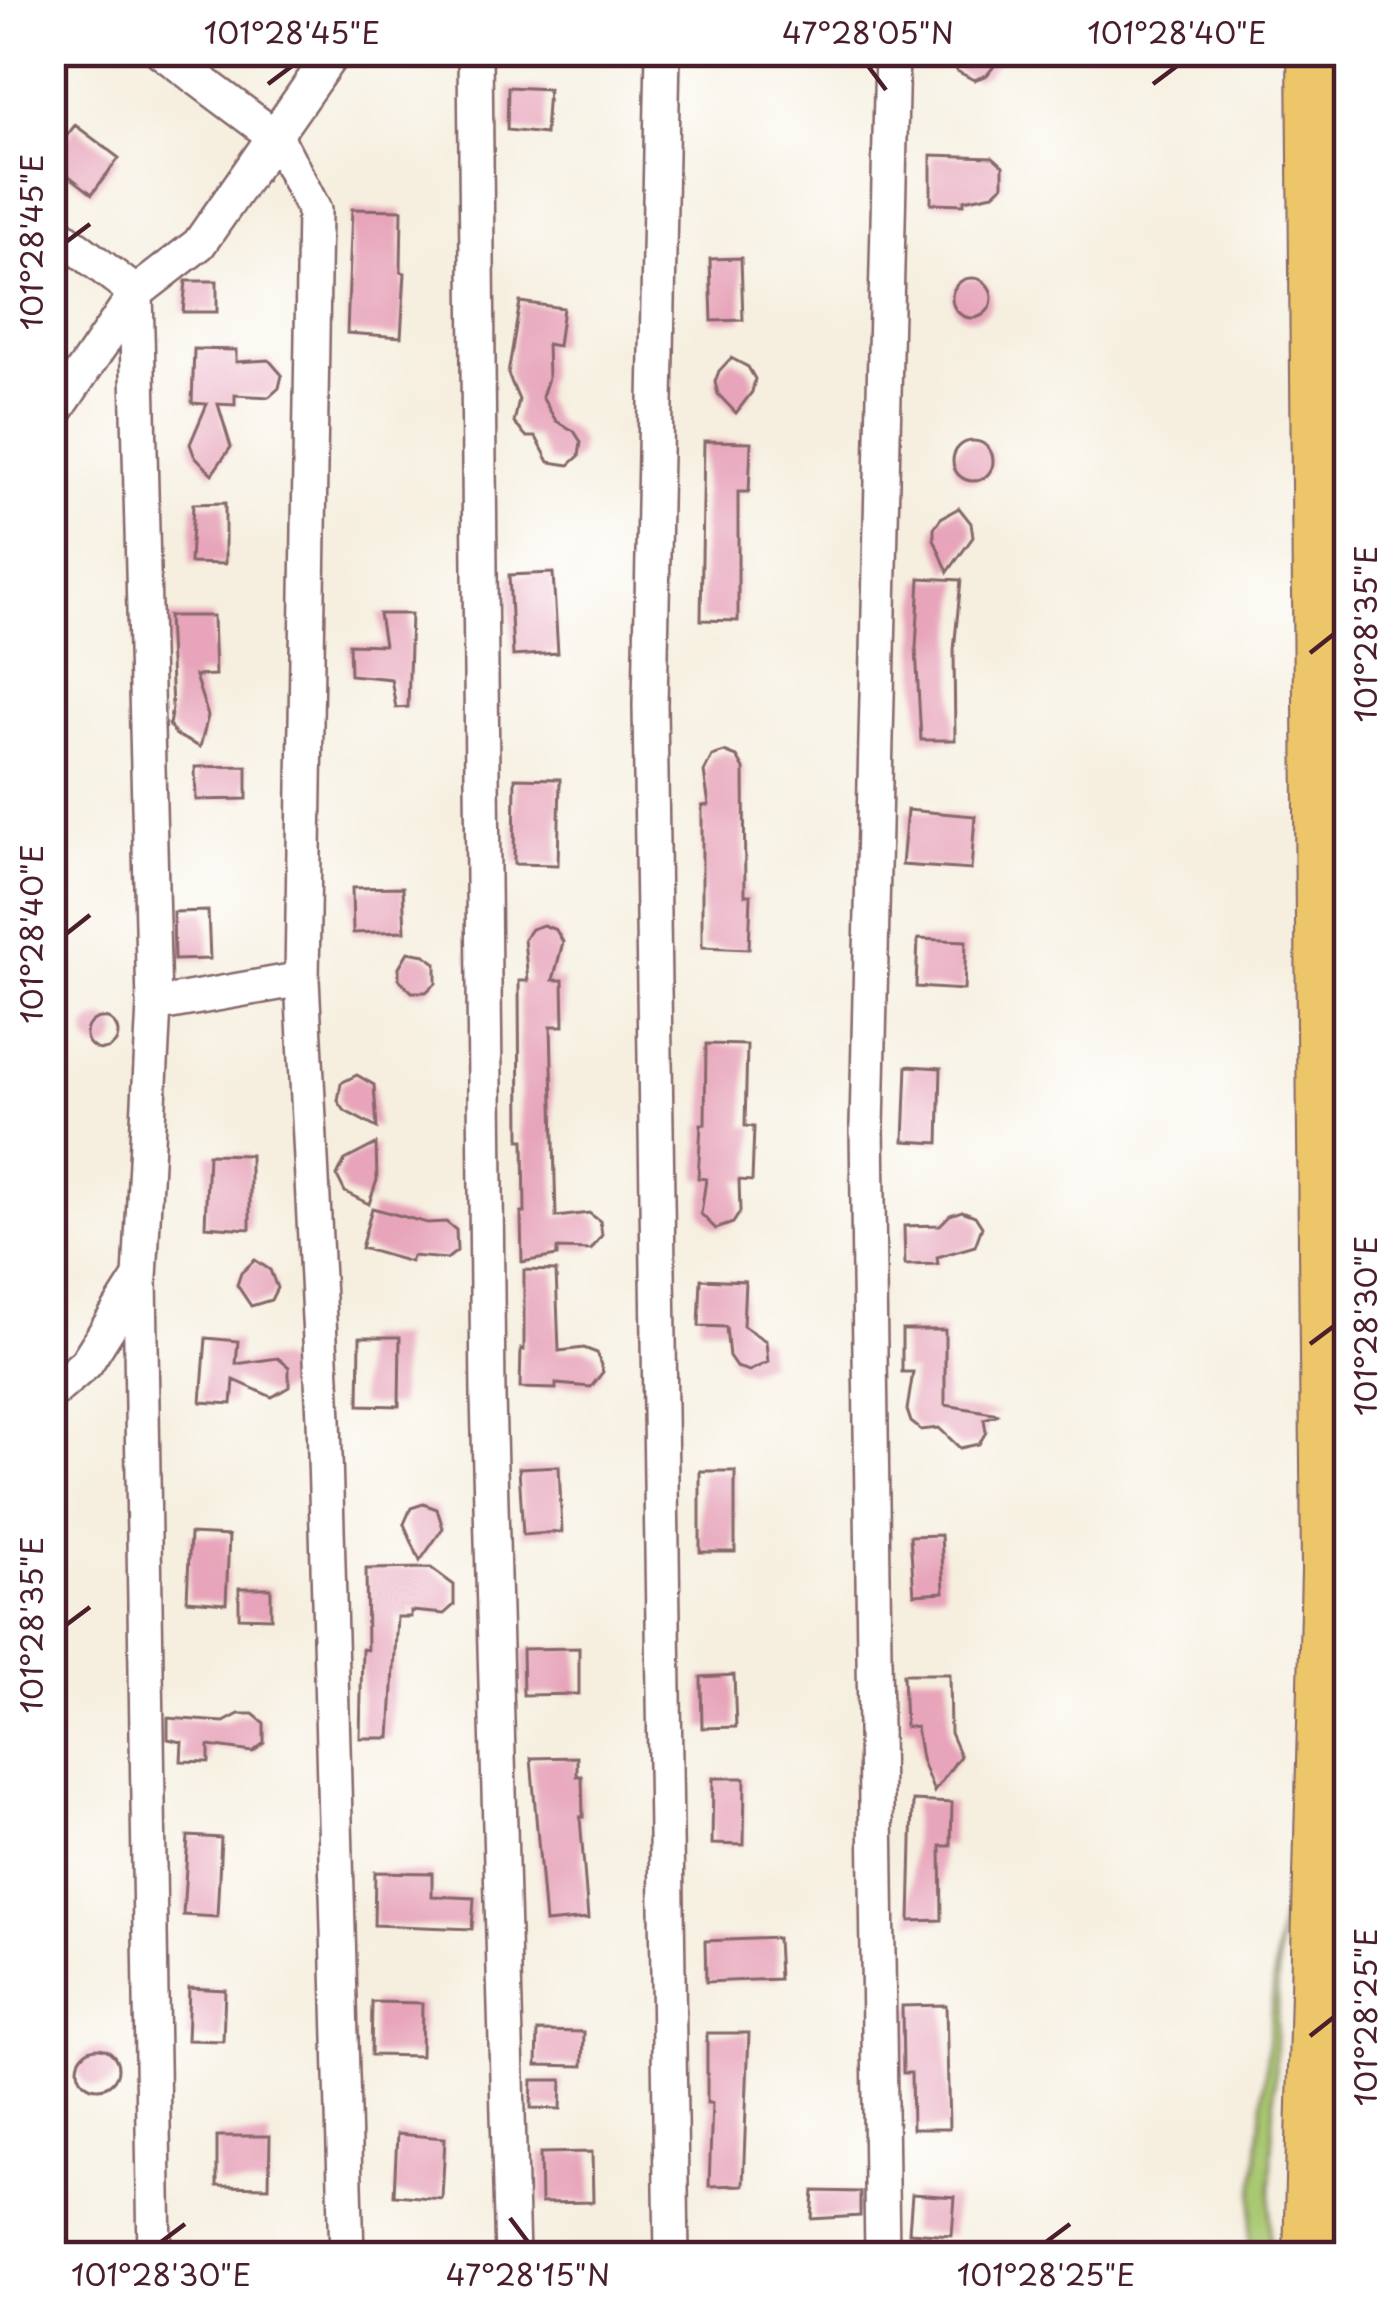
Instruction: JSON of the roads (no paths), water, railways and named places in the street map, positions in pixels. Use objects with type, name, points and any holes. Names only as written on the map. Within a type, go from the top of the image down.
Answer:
[{"type":"highway","points":[[1314,2257],[1332,1571],[1318,51]]},
{"type":"street","points":[[160,51],[277,138],[314,210],[302,979],[324,1419],[347,2257]]},
{"type":"street","points":[[51,418],[136,293],[199,244],[334,51]]},
{"type":"street","points":[[475,51],[488,1397],[512,2257]]},
{"type":"street","points":[[663,51],[650,704],[672,2257]]},
{"type":"street","points":[[882,2257],[866,1126],[892,51]]},
{"type":"street","points":[[51,227],[136,293]]},
{"type":"street","points":[[136,293],[154,1005],[140,1277],[154,2257]]},
{"type":"street","points":[[154,1005],[302,979]]},
{"type":"street","points":[[51,1393],[86,1363],[140,1277]]}]
